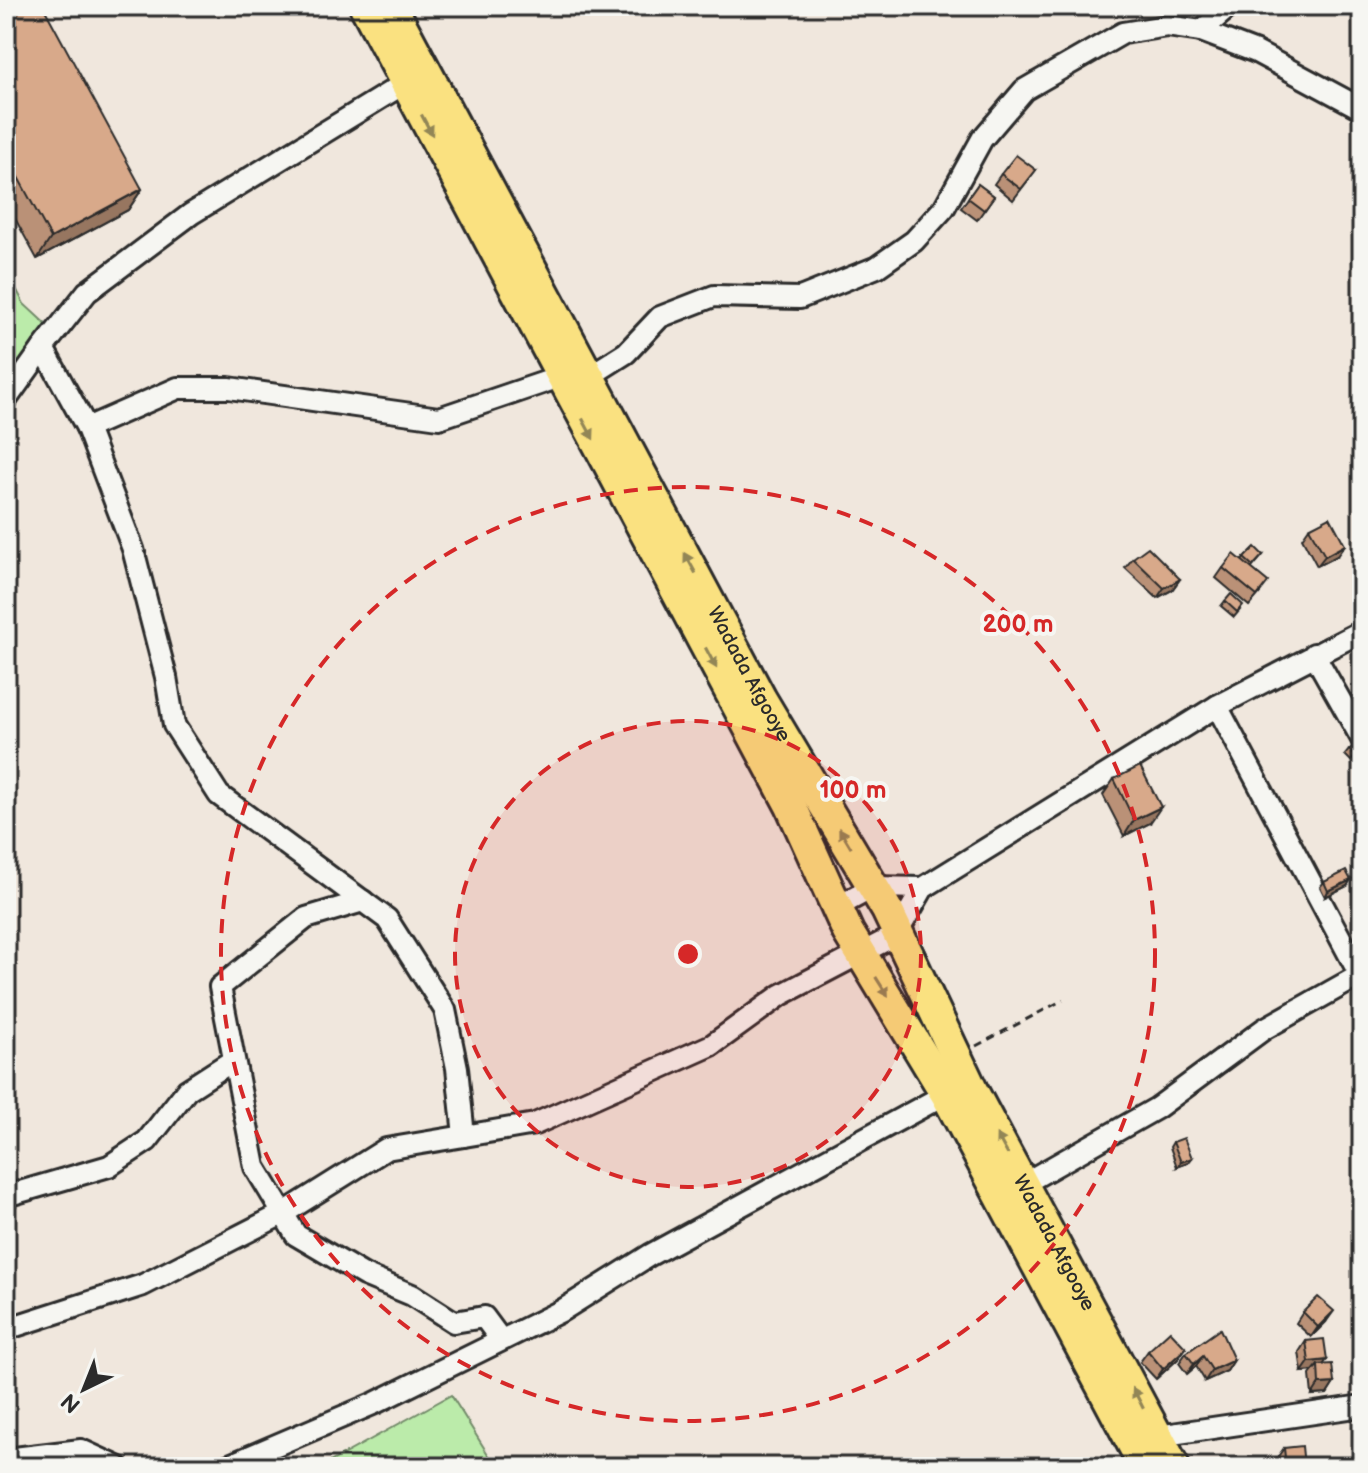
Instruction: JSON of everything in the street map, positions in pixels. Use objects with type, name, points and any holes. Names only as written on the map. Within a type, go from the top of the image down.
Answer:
[{"type":"highway","name":"Wadada Afgooye","points":[[365,6],[405,83],[574,377],[874,887],[955,1057],[1174,1467]]},
{"type":"highway","name":"Wadada Afgooye","points":[[391,6],[529,258],[574,377],[791,806],[837,907],[861,953],[946,1094],[1145,1467]]},
{"type":"street","points":[[1201,31],[1230,6]]},
{"type":"street","points":[[87,428],[178,388],[229,388],[439,418],[574,377],[626,353],[660,317],[714,296],[800,298],[877,267],[914,241],[944,208],[982,139],[1024,90],[1123,33],[1167,26],[1201,31],[1256,52],[1362,109]]},
{"type":"street","points":[[6,400],[87,292],[191,214],[405,83]]},
{"type":"street","points":[[43,348],[87,428],[133,549],[166,677],[174,725],[219,795],[387,919],[445,1010],[457,1068],[464,1136]]},
{"type":"street","points":[[6,1329],[143,1285],[284,1213],[386,1149],[535,1124],[712,1045],[781,995],[896,935],[923,888],[1217,706],[1362,631]]},
{"type":"street","points":[[1314,654],[1362,739]]},
{"type":"street","points":[[1023,1184],[1157,1108],[1264,1029],[1361,975],[1217,706]]},
{"type":"street","points":[[837,907],[874,887],[923,888]]},
{"type":"street","points":[[363,901],[306,918],[220,987],[255,1167],[296,1235],[364,1275],[412,1295],[454,1322],[484,1317],[501,1340]]},
{"type":"street","points":[[6,1196],[109,1166],[147,1141],[187,1090],[232,1061]]},
{"type":"street","points":[[225,1467],[375,1403],[561,1311],[650,1255],[946,1094]]},
{"type":"street","points":[[1158,1436],[1362,1406]]},
{"type":"street","points":[[6,1459],[81,1450],[118,1467]]},
{"type":"path","points":[[955,1057],[1063,1000]]},
{"type":"green space","points":[[6,269],[24,304],[51,329],[6,393]]},
{"type":"green space","points":[[451,1395],[496,1467],[321,1467]]},
{"type":"building","points":[[6,6],[43,6],[142,189],[51,238],[6,155]]},
{"type":"building","points":[[1016,155],[1036,170],[1021,189],[1001,174]]},
{"type":"building","points":[[978,184],[994,196],[984,210],[968,198]]},
{"type":"building","points":[[1330,517],[1345,545],[1325,556],[1309,528]]},
{"type":"building","points":[[1148,547],[1180,579],[1164,588],[1133,558]]},
{"type":"building","points":[[1255,547],[1263,555],[1253,566],[1244,558]]},
{"type":"building","points":[[1234,554],[1268,582],[1257,596],[1223,568]]},
{"type":"building","points":[[1231,594],[1243,605],[1237,612],[1225,601]]},
{"type":"building","points":[[1360,740],[1362,748],[1354,755],[1349,750]]},
{"type":"building","points":[[1140,766],[1161,807],[1134,820],[1114,779]]},
{"type":"building","points":[[1346,871],[1351,880],[1328,891],[1324,882]]},
{"type":"building","points":[[1184,1138],[1192,1158],[1181,1162],[1173,1142]]},
{"type":"building","points":[[1318,1297],[1334,1311],[1318,1327],[1303,1312]]},
{"type":"building","points":[[1220,1329],[1234,1360],[1212,1370],[1203,1356],[1194,1364],[1186,1353]]},
{"type":"building","points":[[1170,1331],[1186,1348],[1163,1369],[1148,1351]]},
{"type":"building","points":[[1324,1339],[1327,1360],[1309,1362],[1306,1341]]},
{"type":"building","points":[[1332,1364],[1334,1383],[1319,1384],[1318,1365]]},
{"type":"building","points":[[1302,1446],[1304,1467],[1286,1467],[1284,1448]]}]
